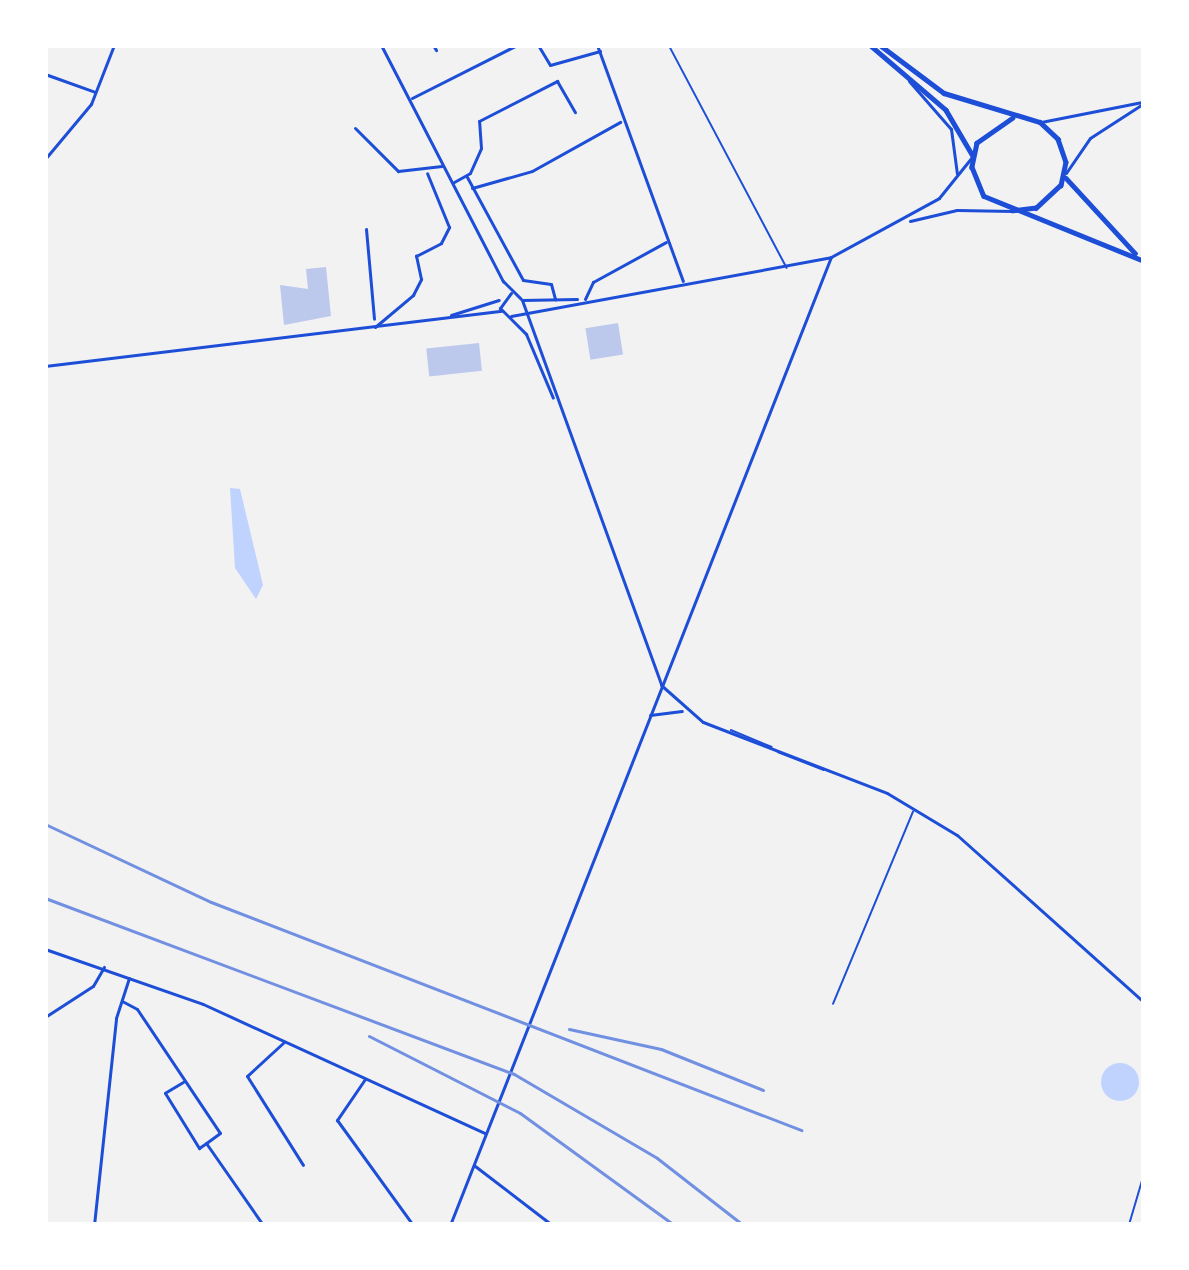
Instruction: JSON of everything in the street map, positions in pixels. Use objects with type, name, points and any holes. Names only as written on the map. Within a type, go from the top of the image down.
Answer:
[{"type":"highway","points":[[870,45],[946,110],[973,155],[978,188],[1013,211],[1144,261]]},
{"type":"highway","points":[[880,45],[944,93],[1040,122],[1064,150],[1065,174],[1086,208],[1144,261]]},
{"type":"highway","points":[[973,155],[994,124],[1020,117]]},
{"type":"highway","points":[[1013,211],[1046,203],[1065,174]]},
{"type":"street","points":[[45,159],[96,93],[113,45]]},
{"type":"street","points":[[380,45],[503,281],[522,300],[585,299]]},
{"type":"street","points":[[409,100],[517,45]]},
{"type":"street","points":[[538,45],[575,112]]},
{"type":"street","points":[[550,65],[599,48],[684,283]]},
{"type":"street","points":[[891,63],[950,129],[960,153],[956,180]]},
{"type":"street","points":[[45,74],[96,93]]},
{"type":"street","points":[[453,183],[466,176],[481,148],[478,122],[557,81]]},
{"type":"street","points":[[1040,122],[1144,102]]},
{"type":"street","points":[[1065,174],[1090,138],[1144,102]]},
{"type":"street","points":[[472,188],[532,171],[622,121]]},
{"type":"street","points":[[355,128],[398,172],[428,173],[443,165]]},
{"type":"street","points":[[902,223],[956,180],[973,155]]},
{"type":"street","points":[[375,319],[409,300],[421,279],[416,256],[441,243],[449,227],[428,173]]},
{"type":"street","points":[[466,176],[527,284],[551,284],[555,299]]},
{"type":"street","points":[[464,205],[477,198]]},
{"type":"street","points":[[512,316],[522,309],[788,268],[831,257],[902,223],[957,210],[1013,211]]},
{"type":"street","points":[[366,230],[368,316],[375,319]]},
{"type":"street","points":[[585,299],[593,282],[667,241]]},
{"type":"street","points":[[450,1225],[831,257]]},
{"type":"street","points":[[498,271],[513,263]]},
{"type":"street","points":[[502,311],[503,281]]},
{"type":"street","points":[[443,318],[514,293]]},
{"type":"street","points":[[522,300],[556,405],[661,685],[687,712],[724,730],[915,808],[974,849],[1144,1002]]},
{"type":"street","points":[[45,366],[502,311],[512,316],[556,405]]},
{"type":"street","points":[[375,319],[375,327]]},
{"type":"street","points":[[649,716],[687,712]]},
{"type":"street","points":[[45,949],[104,967],[285,1041],[486,1134]]},
{"type":"street","points":[[45,1017],[94,986],[104,967]]},
{"type":"street","points":[[94,1225],[129,977]]},
{"type":"street","points":[[122,1001],[137,1009],[186,1080],[220,1133],[199,1148],[165,1093],[186,1080]]},
{"type":"street","points":[[285,1041],[247,1076],[303,1165]]},
{"type":"street","points":[[366,1077],[337,1120],[412,1225]]},
{"type":"street","points":[[206,1143],[263,1225]]},
{"type":"street","points":[[473,1165],[552,1225]]},
{"type":"lane","points":[[669,45],[788,268]]},
{"type":"lane","points":[[833,1004],[915,808]]},
{"type":"lane","points":[[1129,1225],[1144,1174]]},
{"type":"water","points":[[230,488],[240,489],[263,585],[256,599],[235,568]]},
{"type":"water","points":[[1120,1063],[1133,1069],[1139,1082],[1133,1095],[1120,1101],[1107,1095],[1101,1082],[1107,1069]]},
{"type":"building","points":[[326,267],[331,316],[284,325],[280,285],[308,289],[306,269]]},
{"type":"building","points":[[618,323],[623,355],[590,360],[585,328]]},
{"type":"building","points":[[479,343],[482,371],[429,376],[426,349]]},
{"type":"railway","points":[[45,824],[211,902],[801,1130]]},
{"type":"railway","points":[[45,898],[514,1074],[657,1158],[743,1225]]},
{"type":"railway","points":[[569,1029],[661,1049],[763,1090]]},
{"type":"railway","points":[[369,1036],[520,1113],[674,1225]]}]
